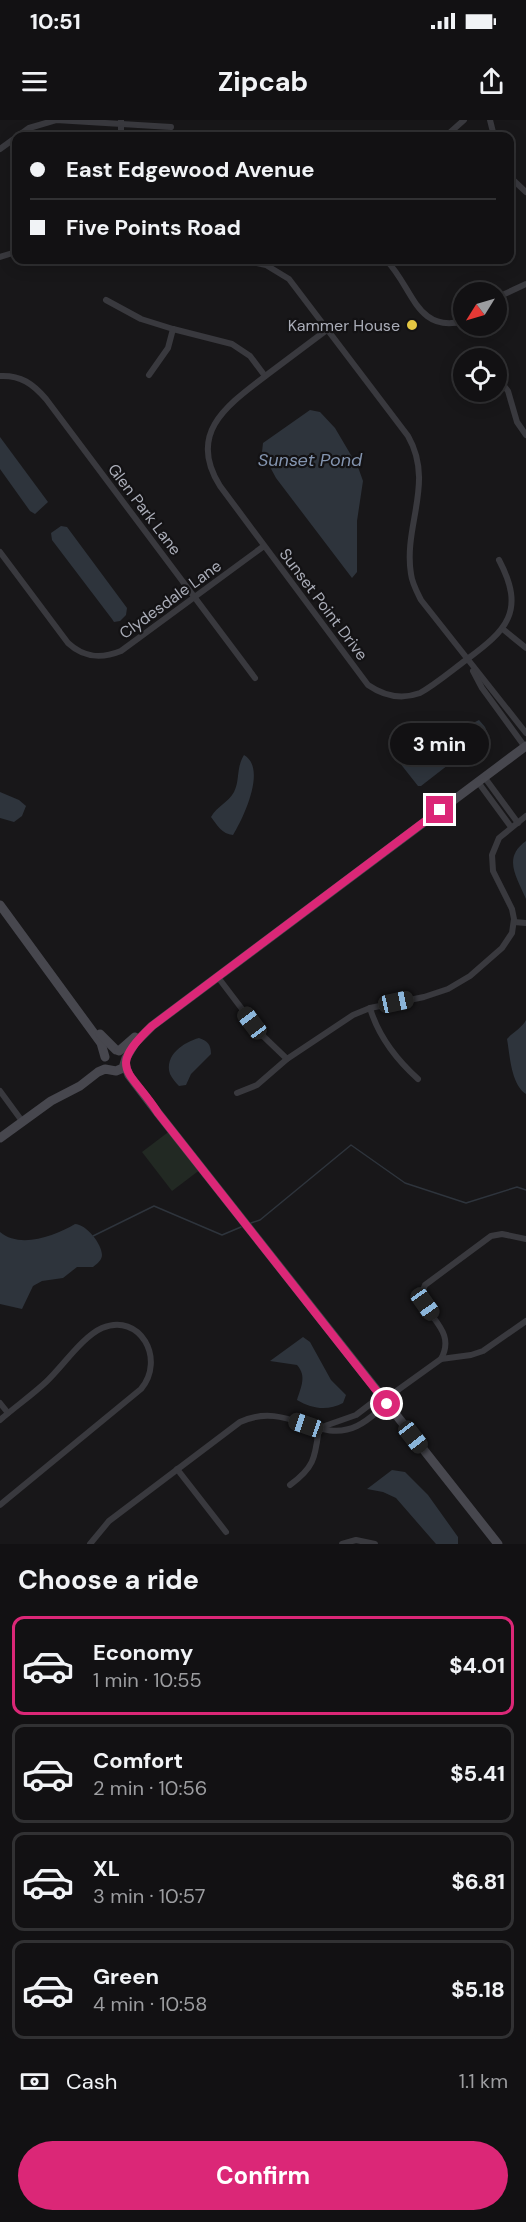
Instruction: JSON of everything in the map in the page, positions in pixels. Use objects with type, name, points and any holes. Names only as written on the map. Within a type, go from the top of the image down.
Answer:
[{"type":"main road","points":[[0,1138],[49,1098],[115,1060],[154,1018],[187,998],[526,747]]},
{"type":"main road","points":[[0,905],[102,1044],[129,1075],[498,1544]]},
{"type":"street","points":[[23,132],[45,122],[56,120],[121,122],[171,127]]},
{"type":"street","points":[[450,132],[464,120]]},
{"type":"street","points":[[514,181],[526,192]]},
{"type":"street","points":[[261,264],[289,279],[408,436],[416,451],[420,472],[410,555],[411,573],[421,600],[526,734]]},
{"type":"street","points":[[389,264],[403,281],[420,310],[428,318],[444,325],[453,323]]},
{"type":"street","points":[[507,292],[526,284]]},
{"type":"street","points":[[106,300],[132,316],[232,344],[250,356],[265,376],[328,329]]},
{"type":"street","points":[[149,375],[168,348],[173,329]]},
{"type":"street","name":"Glen Park Lane","points":[[0,376],[21,378],[36,388],[255,678]]},
{"type":"street","name":"Sunset Point Drive","points":[[265,376],[224,408],[215,421],[205,440],[208,460],[214,477],[363,679],[374,689],[396,697],[412,696],[427,689],[504,630]]},
{"type":"street","points":[[507,390],[517,422],[526,435]]},
{"type":"street","name":"Clydesdale Lane","points":[[0,552],[68,643],[85,655],[95,657],[109,656],[121,651],[264,546]]},
{"type":"street","points":[[499,560],[509,574],[515,592],[514,611],[504,630],[526,648]]},
{"type":"street","points":[[466,660],[482,688],[526,747]]},
{"type":"street","points":[[482,780],[518,823]]},
{"type":"street","points":[[482,780],[511,827]]},
{"type":"street","points":[[237,1093],[257,1085],[286,1059],[347,1018],[370,1008],[432,994],[459,983],[474,973],[505,945],[512,933],[514,922],[512,909],[496,877],[492,862],[495,845],[502,835],[526,816]]},
{"type":"street","points":[[514,922],[526,923]]},
{"type":"street","points":[[217,976],[261,1034],[286,1059]]},
{"type":"street","points":[[370,1008],[380,1033],[408,1070],[418,1079]]},
{"type":"street","points":[[0,1091],[22,1121]]},
{"type":"street","points":[[441,1359],[446,1347],[446,1339],[444,1331],[422,1300],[425,1285],[491,1236],[502,1234],[526,1239]]},
{"type":"street","points":[[319,1428],[356,1415],[384,1400],[441,1359],[483,1351],[526,1321]]},
{"type":"street","points":[[0,1420],[46,1382],[90,1337],[103,1328],[119,1325],[129,1328],[145,1340],[152,1356],[152,1365],[150,1377],[141,1389],[0,1505]]},
{"type":"street","points":[[90,1544],[109,1521],[233,1426],[265,1415],[281,1416],[328,1431],[340,1431],[357,1426],[384,1400]]},
{"type":"street","points":[[0,1403],[8,1413]]},
{"type":"street","points":[[290,1485],[304,1475],[312,1465],[319,1428]]},
{"type":"street","points":[[177,1469],[226,1532]]},
{"type":"street","points":[[342,1544],[361,1540],[375,1544]]},
{"type":"shaded area","points":[[171,1130],[201,1169],[172,1191],[142,1152]]},
{"type":"water","name":"Sunset Pond","points":[[310,410],[320,412],[335,428],[358,467],[363,481],[357,521],[357,572],[352,578],[276,478],[262,452],[263,443]]},
{"type":"water","points":[[0,437],[48,502],[35,514],[30,511],[0,469]]},
{"type":"water","points":[[61,526],[67,527],[127,608],[126,615],[120,621],[114,622],[52,540],[51,533]]},
{"type":"water","points":[[479,720],[488,734],[421,786],[418,786],[392,753],[421,743],[434,743]]},
{"type":"water","points":[[244,755],[251,761],[254,781],[243,817],[233,835],[223,831],[211,817],[234,792]]},
{"type":"water","points":[[0,792],[19,800],[26,806],[22,816],[14,822],[0,818]]},
{"type":"water","points":[[526,841],[526,899],[513,861],[519,847]]},
{"type":"water","points":[[526,1020],[526,1094],[514,1077],[507,1039]]},
{"type":"water","points":[[199,1038],[208,1044],[211,1054],[191,1074],[186,1085],[179,1086],[170,1074],[170,1061],[182,1046]]},
{"type":"water","points":[[75,1224],[84,1227],[96,1240],[102,1255],[99,1262],[93,1267],[77,1267],[63,1278],[42,1281],[33,1286],[22,1309],[0,1304],[0,1232],[17,1240],[38,1239],[58,1233]]},
{"type":"water","points":[[303,1337],[310,1342],[331,1380],[346,1395],[343,1403],[320,1408],[297,1400],[302,1382],[300,1369],[297,1365],[270,1361]]},
{"type":"water","points":[[392,1470],[405,1472],[428,1495],[458,1537],[458,1544],[436,1544],[396,1498],[383,1492],[367,1489]]},
{"type":"waterway","points":[[251,1223],[260,1220],[351,1145],[405,1183],[466,1203],[517,1187],[526,1190]]},
{"type":"waterway","points":[[93,1236],[154,1206],[222,1235],[241,1227]]},
{"type":"place","name":"Kammer House","points":[[412,325]]},
{"type":"route","points":[[387,1404],[158,1113],[129,1075],[125,1065],[126,1058],[135,1043],[152,1026],[440,810]]}]
